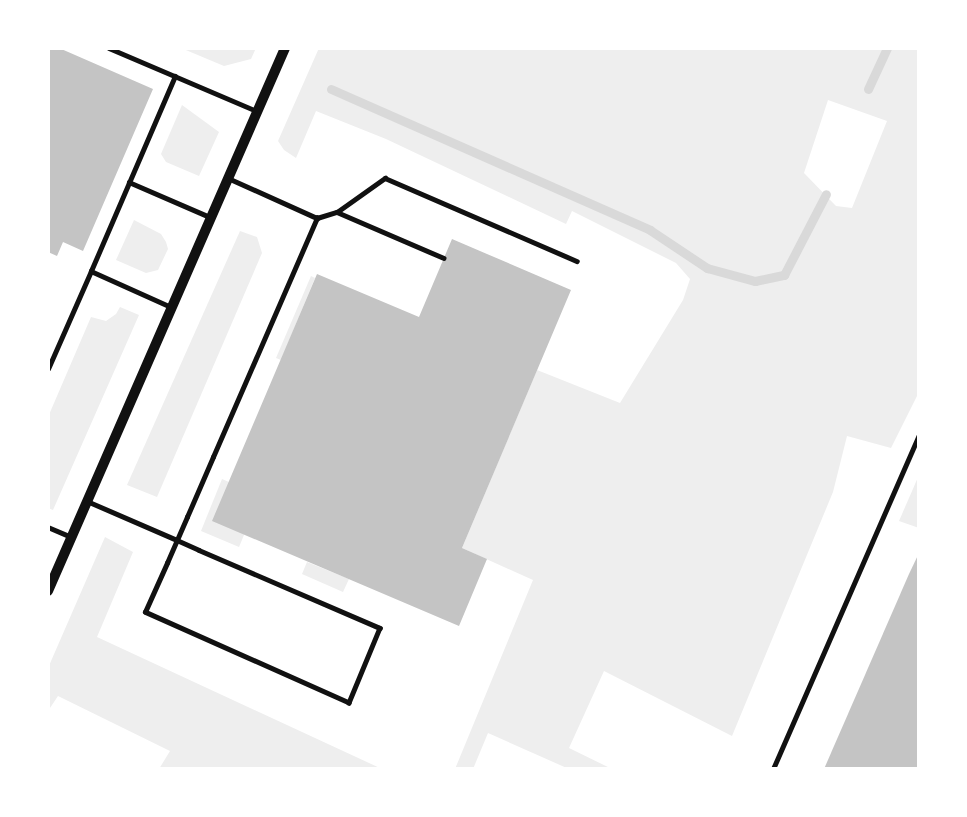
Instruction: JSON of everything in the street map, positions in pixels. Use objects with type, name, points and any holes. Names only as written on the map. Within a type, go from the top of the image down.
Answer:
[{"type":"street","points":[[48,591],[285,48]]},
{"type":"lane","points":[[109,48],[257,111]]},
{"type":"lane","points":[[48,369],[176,76]]},
{"type":"lane","points":[[228,178],[317,218],[337,212],[385,178],[577,261]]},
{"type":"lane","points":[[129,182],[211,217]]},
{"type":"lane","points":[[337,212],[444,258]]},
{"type":"lane","points":[[87,501],[177,540],[380,628],[349,703],[145,612],[177,540],[317,218]]},
{"type":"lane","points":[[91,271],[172,307]]},
{"type":"lane","points":[[773,769],[919,435]]},
{"type":"lane","points":[[48,527],[72,537]]},
{"type":"shaded area","points":[[181,48],[256,48],[251,59],[224,66]]},
{"type":"shaded area","points":[[319,48],[919,48],[919,392],[891,448],[847,436],[833,492],[732,736],[604,671],[569,748],[612,769],[569,769],[488,733],[473,769],[455,769],[533,580],[462,548],[537,370],[620,403],[683,300],[690,279],[676,263],[572,211],[566,224],[386,139],[316,111],[296,158],[284,150],[278,141]],"holes":[[[828,100],[887,121],[852,208],[836,206],[804,173]]]},
{"type":"shaded area","points":[[182,105],[219,132],[199,176],[166,162],[161,154]]},
{"type":"shaded area","points":[[134,220],[161,234],[166,242],[168,249],[158,270],[146,273],[116,260]]},
{"type":"shaded area","points":[[240,231],[257,237],[262,253],[157,497],[127,485]]},
{"type":"shaded area","points":[[311,276],[315,278],[281,360],[276,358]]},
{"type":"shaded area","points":[[120,307],[139,315],[53,510],[48,508],[48,417],[91,317],[106,321],[116,314]]},
{"type":"shaded area","points":[[919,475],[919,528],[899,521]]},
{"type":"shaded area","points":[[222,479],[229,482],[244,535],[239,547],[201,531]]},
{"type":"shaded area","points":[[105,537],[133,552],[97,637],[382,769],[159,769],[170,751],[58,696],[48,711],[48,668]]},
{"type":"shaded area","points":[[307,562],[349,579],[343,592],[302,574]]},
{"type":"building","points":[[48,48],[59,48],[153,89],[83,251],[63,242],[57,256],[48,252]]},
{"type":"building","points":[[452,239],[571,290],[462,548],[487,559],[459,626],[212,521],[317,274],[419,317]]},
{"type":"building","points":[[919,553],[919,769],[824,769],[909,574]]},
{"type":"waterway","points":[[868,89],[887,48]]},
{"type":"waterway","points":[[331,89],[650,230],[707,268],[755,281],[784,275],[826,194]]}]
